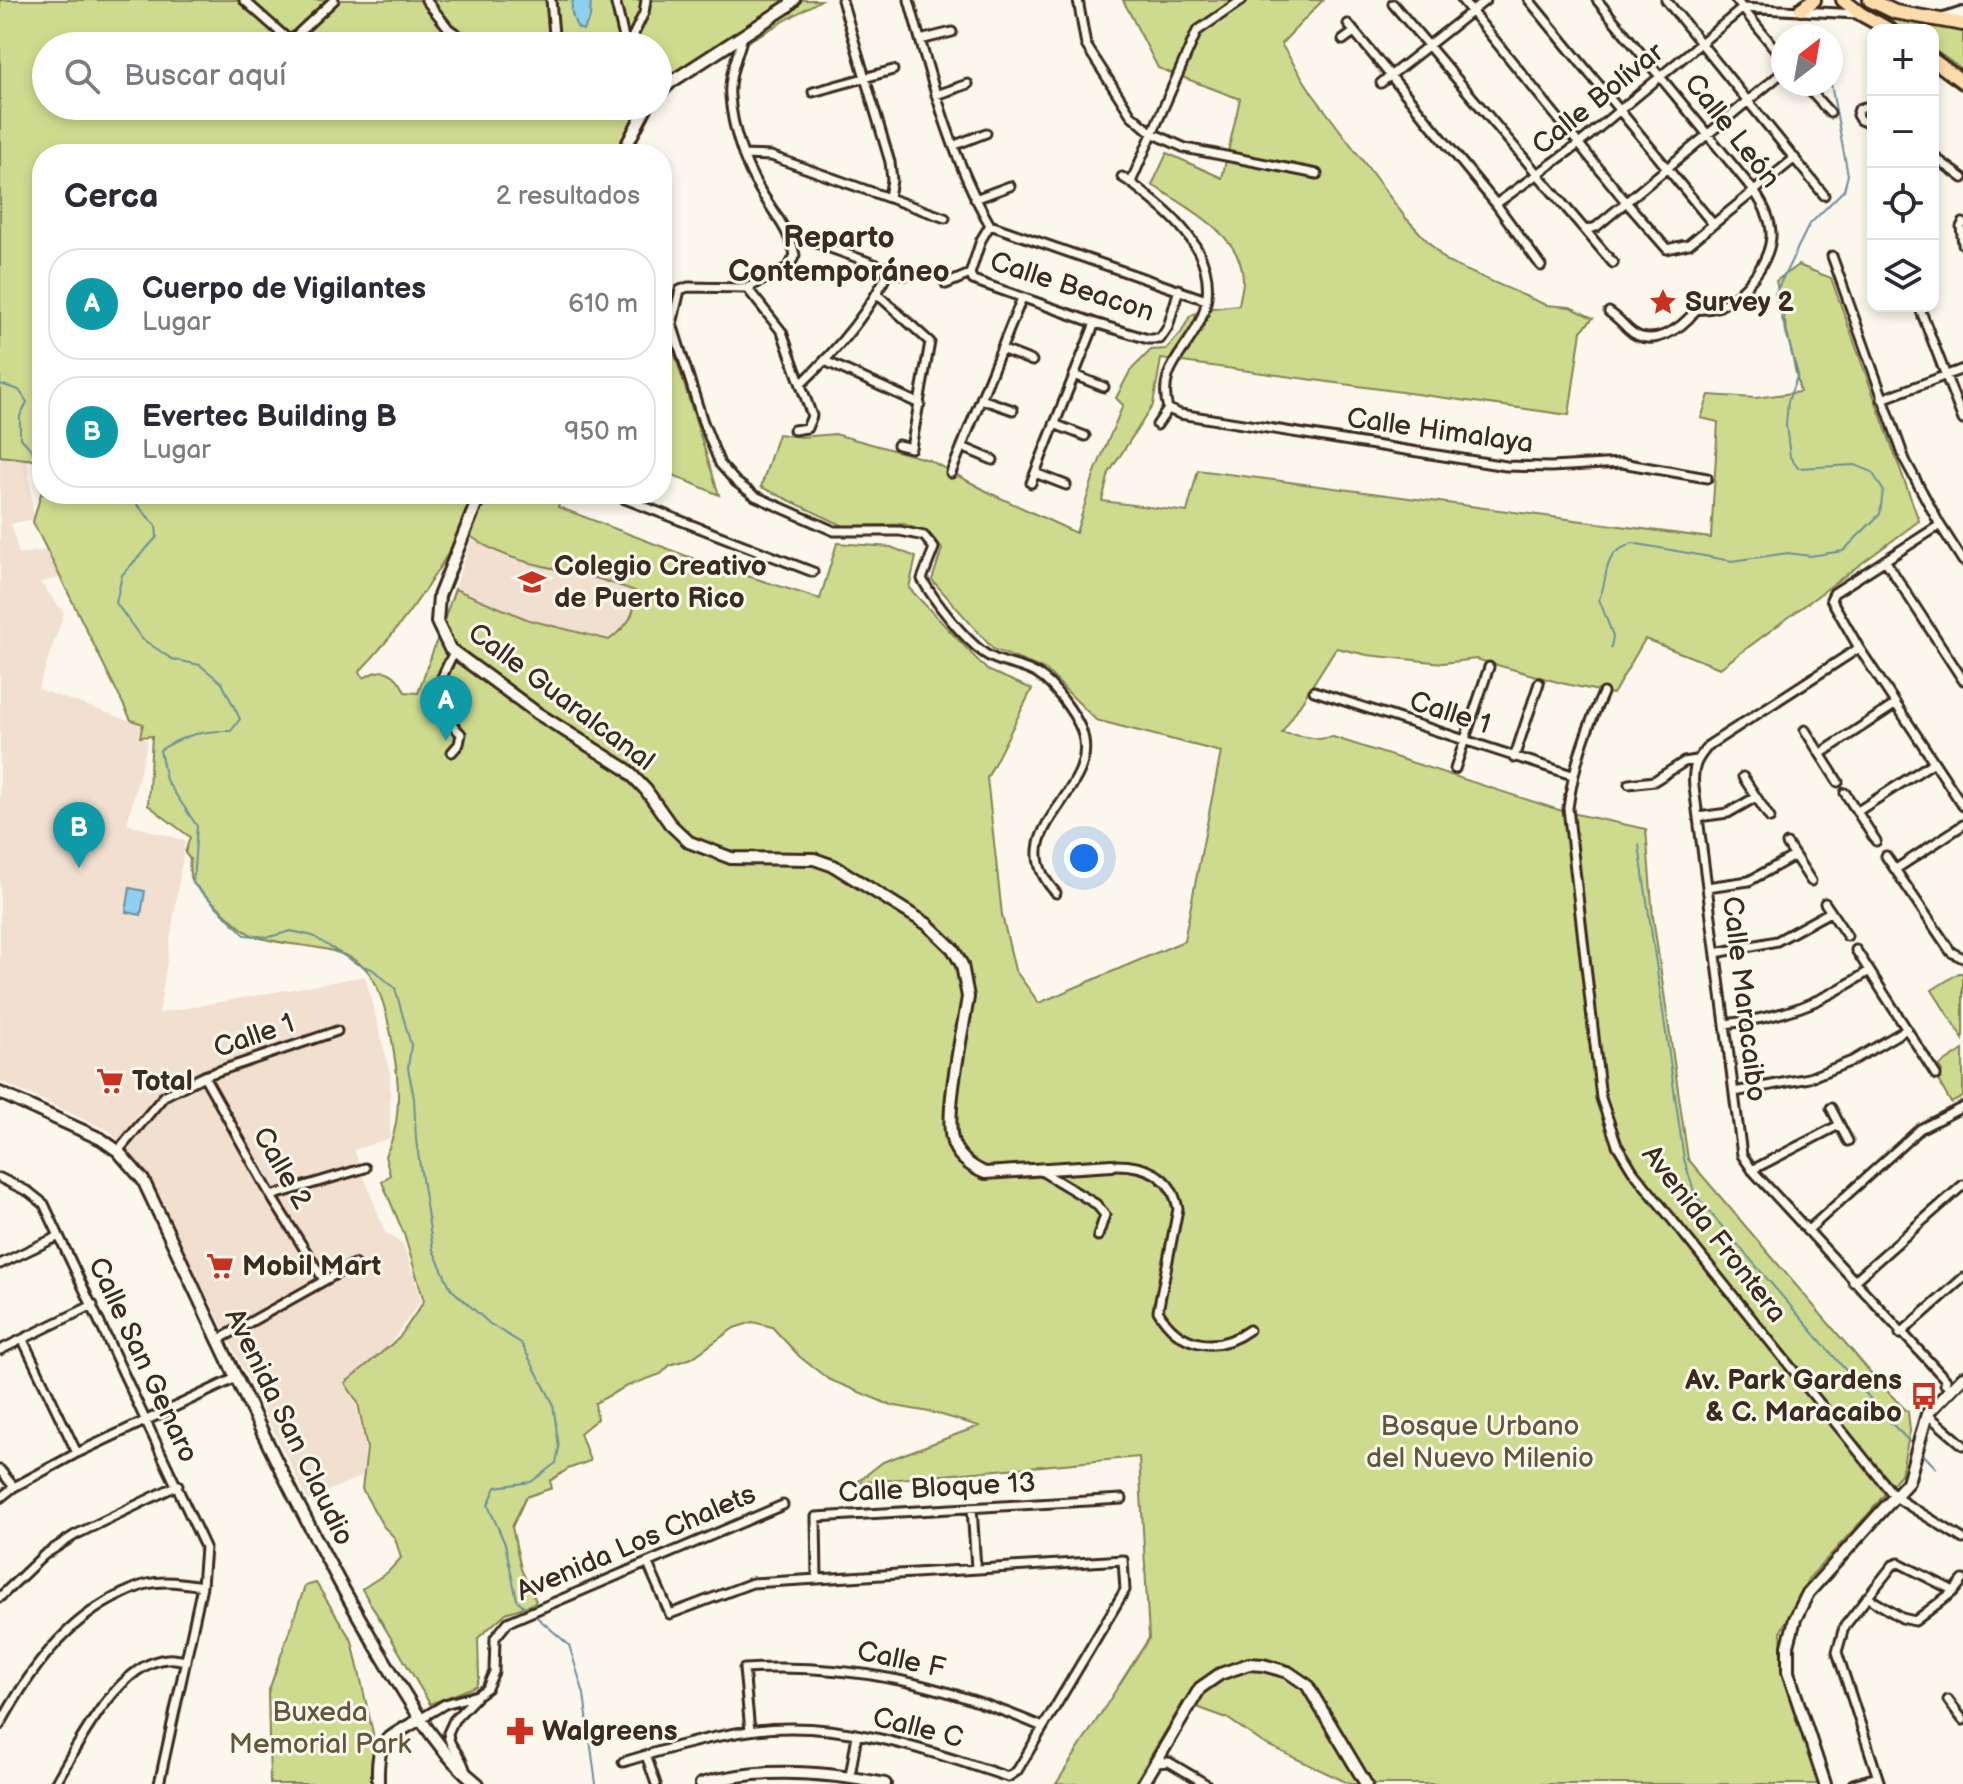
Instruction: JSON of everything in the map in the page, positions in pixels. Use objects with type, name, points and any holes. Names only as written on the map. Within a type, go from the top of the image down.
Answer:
[{"type":"highway","points":[[1801,9],[1814,0]]},
{"type":"highway","points":[[1843,0],[1879,24]]},
{"type":"highway","points":[[1859,0],[1873,2],[1895,12],[1963,24]]},
{"type":"highway","points":[[1939,64],[1963,82]]},
{"type":"street","points":[[244,0],[280,32]]},
{"type":"street","points":[[300,32],[334,0]]},
{"type":"street","points":[[426,0],[453,32]]},
{"type":"street","points":[[551,0],[554,32]]},
{"type":"street","points":[[615,0],[623,32]]},
{"type":"street","points":[[634,32],[644,13],[646,0]]},
{"type":"street","points":[[672,81],[794,0]]},
{"type":"street","points":[[842,0],[890,162],[892,180],[889,197]]},
{"type":"street","points":[[909,0],[936,95],[975,199],[990,225],[1206,300]]},
{"type":"street","points":[[1078,0],[1086,45],[1131,115],[1152,133],[1185,148],[1317,174]]},
{"type":"street","points":[[1131,182],[1197,31],[1242,0]]},
{"type":"street","points":[[1462,0],[1667,249],[1689,244],[1795,158]]},
{"type":"street","points":[[1381,83],[1486,0]]},
{"type":"street","points":[[1529,0],[1713,224]]},
{"type":"street","name":"Calle León","points":[[1597,0],[1754,191],[1765,209],[1771,236],[1767,252],[1747,286],[1719,307],[1696,310],[1684,325],[1660,337],[1632,332],[1609,312]]},
{"type":"street","points":[[1666,0],[1824,195]]},
{"type":"street","points":[[1736,0],[1771,44]]},
{"type":"street","points":[[1393,4],[1613,263]]},
{"type":"street","points":[[1743,8],[1861,14]]},
{"type":"street","name":"Calle Bolívar","points":[[1496,204],[1579,144],[1743,8]]},
{"type":"street","points":[[1944,19],[1963,13]]},
{"type":"street","points":[[1348,24],[1496,204],[1541,266]]},
{"type":"street","points":[[920,40],[952,32]]},
{"type":"street","points":[[1343,40],[1354,32]]},
{"type":"street","points":[[743,36],[730,95],[743,155],[759,188],[791,237],[795,255],[789,267],[747,288],[688,287],[680,290],[672,324],[703,422],[720,464],[736,482],[755,496],[834,531],[900,531],[924,536],[934,548],[922,579],[934,601],[985,654],[1040,675],[1065,703],[1081,729],[1085,752],[1076,781],[1037,841],[1040,869],[1056,893]]},
{"type":"street","points":[[813,92],[893,70]]},
{"type":"street","points":[[1586,230],[1596,227],[1771,82]]},
{"type":"street","points":[[936,95],[968,84]]},
{"type":"street","points":[[1815,96],[1830,113]]},
{"type":"street","points":[[627,144],[640,120]]},
{"type":"street","points":[[955,145],[986,133]]},
{"type":"street","points":[[743,155],[771,156],[945,218]]},
{"type":"street","points":[[1939,160],[1963,178]]},
{"type":"street","points":[[1122,177],[1176,219],[1194,239],[1206,270],[1203,316],[1168,372],[1165,398],[1168,409],[1157,425]]},
{"type":"street","points":[[975,199],[1010,186]]},
{"type":"street","points":[[1963,223],[1963,244]]},
{"type":"street","name":"Calle Beacon","points":[[990,225],[981,240],[970,274],[973,280],[1095,323],[1148,339],[1160,339],[1168,327],[1179,289]]},
{"type":"street","points":[[791,237],[805,239],[905,275]]},
{"type":"street","points":[[1832,256],[1905,460],[1963,561]]},
{"type":"street","points":[[801,384],[825,361],[877,294],[889,270]]},
{"type":"street","points":[[946,284],[970,274]]},
{"type":"street","points":[[747,288],[782,332],[812,416],[807,428],[794,430]]},
{"type":"street","points":[[877,294],[930,342],[911,448],[898,445]]},
{"type":"street","points":[[951,473],[1022,298]]},
{"type":"street","points":[[1921,312],[1963,420]]},
{"type":"street","points":[[1031,483],[1095,323]]},
{"type":"street","points":[[1001,349],[1032,361]]},
{"type":"street","points":[[825,361],[920,404]]},
{"type":"street","points":[[1882,399],[1963,369]]},
{"type":"street","points":[[1074,375],[1104,387]]},
{"type":"street","points":[[981,399],[1013,410]]},
{"type":"street","name":"Calle Himalaya","points":[[1168,409],[1180,414],[1506,466],[1622,463],[1707,478]]},
{"type":"street","points":[[1054,424],[1085,436]]},
{"type":"street","points":[[962,447],[993,460]]},
{"type":"street","points":[[1035,473],[1066,485]]},
{"type":"street","name":"Calle Guaralcanal","points":[[476,504],[439,596],[437,622],[454,652],[537,713],[626,769],[646,790],[670,824],[689,842],[731,858],[814,859],[834,866],[927,924],[953,949],[966,980],[968,997],[951,1110],[951,1136],[955,1148],[973,1168],[985,1173],[1133,1164],[1161,1175],[1176,1194],[1178,1209],[1158,1311],[1167,1327],[1186,1339],[1218,1345],[1233,1341],[1249,1330]]},
{"type":"street","points":[[639,504],[809,567]]},
{"type":"street","points":[[1940,525],[1841,589],[1831,599],[1859,648],[1963,806]]},
{"type":"street","points":[[1885,560],[1963,680]]},
{"type":"street","points":[[1629,784],[1654,781],[1684,762],[1696,760],[1709,745],[1859,648]]},
{"type":"street","points":[[452,752],[459,744],[461,734],[447,720],[437,695],[439,681],[454,652]]},
{"type":"street","points":[[1455,769],[1489,667]]},
{"type":"street","points":[[1514,758],[1539,683]]},
{"type":"street","name":"Calle 1","points":[[1314,691],[1572,775]]},
{"type":"street","name":"Avenida Frontera","points":[[1603,693],[1581,741],[1568,808],[1601,1098],[1617,1145],[1633,1171],[1895,1497],[1963,1539]]},
{"type":"street","points":[[1820,754],[1896,704]]},
{"type":"street","points":[[1805,730],[1838,782]]},
{"type":"street","name":"Calle Maracaibo","points":[[1696,760],[1693,773],[1698,817],[1742,1155],[1752,1170],[1948,1387]]},
{"type":"street","points":[[1858,811],[1934,762]]},
{"type":"street","points":[[1743,777],[1770,818]]},
{"type":"street","points":[[1845,793],[1876,841]]},
{"type":"street","points":[[1698,817],[1728,813],[1756,797]]},
{"type":"street","points":[[1896,869],[1963,825]]},
{"type":"street","points":[[1787,844],[1811,881]]},
{"type":"street","points":[[1707,887],[1749,881],[1794,856]]},
{"type":"street","points":[[1886,856],[1951,952],[1963,958]]},
{"type":"street","points":[[1825,903],[1847,936]]},
{"type":"street","points":[[1716,953],[1777,941],[1830,912]]},
{"type":"street","points":[[1856,950],[1936,1075]]},
{"type":"street","points":[[1725,1024],[1759,1020],[1802,1009],[1837,992],[1869,971]]},
{"type":"street","points":[[1734,1092],[1809,1078],[1852,1061],[1907,1029]]},
{"type":"street","name":"Calle 1","points":[[118,1151],[164,1096],[204,1076],[337,1031]]},
{"type":"street","name":"Calle 2","points":[[204,1076],[271,1196],[324,1280]]},
{"type":"street","name":"Avenida San Claudio","points":[[0,1093],[94,1135],[118,1151],[143,1180],[334,1575],[420,1719],[466,1775],[478,1784]]},
{"type":"street","points":[[1807,1231],[1920,1129],[1963,1107]]},
{"type":"street","points":[[1831,1108],[1848,1141]]},
{"type":"street","points":[[1752,1170],[1839,1125]]},
{"type":"street","points":[[271,1196],[365,1168]]},
{"type":"street","points":[[1039,1170],[1096,1204],[1105,1215],[1098,1236]]},
{"type":"street","name":"Calle San Genaro","points":[[0,1178],[29,1192],[44,1204],[205,1547],[202,1586],[159,1784]]},
{"type":"street","points":[[1853,1282],[1963,1185]]},
{"type":"street","points":[[0,1264],[59,1236]]},
{"type":"street","points":[[220,1339],[354,1264]]},
{"type":"street","points":[[1900,1334],[1963,1278]]},
{"type":"street","points":[[0,1350],[93,1305]]},
{"type":"street","points":[[23,1340],[77,1453]]},
{"type":"street","points":[[0,1498],[14,1487],[77,1453],[238,1377]]},
{"type":"street","points":[[1825,1784],[1788,1672],[1788,1646],[1795,1619],[1808,1593],[1908,1482],[1927,1414],[1948,1387],[1963,1377]]},
{"type":"street","points":[[1927,1414],[1963,1445]]},
{"type":"street","points":[[0,1470],[14,1487]]},
{"type":"street","points":[[0,1597],[44,1555],[75,1535],[178,1485]]},
{"type":"street","name":"Calle Bloque 13","points":[[817,1578],[816,1517],[1122,1499]]},
{"type":"street","name":"Avenida Los Chalets","points":[[466,1775],[463,1759],[452,1746],[448,1733],[462,1709],[487,1688],[494,1672],[495,1638],[508,1622],[783,1505]]},
{"type":"street","points":[[648,1564],[670,1614],[752,1583],[976,1568],[972,1508]]},
{"type":"street","name":"Calle C","points":[[623,1762],[750,1731],[811,1730],[917,1747],[1008,1777],[1017,1771],[1125,1590],[1123,1560],[976,1568]]},
{"type":"street","points":[[1853,1784],[1879,1780],[1837,1652],[1844,1627],[1889,1570],[1899,1563],[1954,1591]]},
{"type":"street","points":[[1867,1597],[1902,1618],[1915,1621],[1954,1591],[1963,1580]]},
{"type":"street","points":[[0,1725],[3,1712],[41,1658],[69,1629],[99,1605],[145,1584],[170,1581],[202,1586]]},
{"type":"street","points":[[55,1784],[95,1716],[117,1688],[141,1669],[165,1658],[186,1661]]},
{"type":"street","points":[[1143,1784],[1200,1688],[1220,1674],[1249,1664],[1288,1672],[1307,1685],[1366,1784]]},
{"type":"street","name":"Calle F","points":[[750,1731],[744,1669],[788,1667],[844,1670],[926,1685],[982,1701],[1043,1727]]},
{"type":"street","points":[[378,1784],[381,1745],[445,1704],[477,1695]]},
{"type":"street","points":[[1948,1700],[1963,1720]]},
{"type":"street","points":[[850,1776],[857,1735]]},
{"type":"street","points":[[646,1755],[656,1784]]},
{"type":"street","points":[[1156,1763],[1169,1762],[1195,1781],[1206,1784]]},
{"type":"street","points":[[701,1784],[792,1772],[850,1776],[885,1784]]},
{"type":"shaded area","points":[[0,456],[27,459],[34,519],[11,524],[19,554],[50,550],[60,578],[40,582],[64,613],[38,689],[142,725],[138,737],[148,740],[127,824],[185,841],[159,1013],[365,976],[390,1072],[390,1138],[354,1150],[385,1232],[404,1246],[421,1300],[389,1345],[343,1383],[356,1404],[365,1448],[362,1476],[308,1500],[148,1176],[110,1131],[0,1081]]},
{"type":"shaded area","name":"Colegio Creativo de Puerto Rico","points":[[472,538],[520,562],[584,574],[635,591],[636,610],[627,626],[609,640],[529,620],[487,604],[455,589]]},
{"type":"green space","points":[[0,0],[821,0],[672,85],[672,32],[32,32],[32,120],[634,120],[622,144],[32,144],[32,460],[0,456]]},
{"type":"green space","name":"Bosque Urbano del Nuevo Milenio","points":[[1123,0],[1323,0],[1281,44],[1312,93],[1405,217],[1447,262],[1546,305],[1570,307],[1593,318],[1581,331],[1569,415],[1161,359],[1153,405],[1109,473],[1102,501],[1187,512],[1198,470],[1711,538],[1718,422],[1701,418],[1709,395],[1755,398],[1800,392],[1776,281],[1798,265],[1831,278],[1919,521],[1720,668],[1645,639],[1613,694],[1476,659],[1443,663],[1367,655],[1336,648],[1282,733],[1319,739],[1333,737],[1562,811],[1646,829],[1653,917],[1688,1159],[1883,1387],[1908,1412],[1910,1431],[1901,1474],[1808,1579],[1781,1631],[1783,1674],[1820,1784],[1350,1784],[1263,1743],[1227,1718],[1183,1702],[1134,1784],[1056,1784],[1149,1638],[1139,1457],[856,1483],[883,1462],[979,1426],[935,1413],[890,1405],[828,1379],[800,1357],[772,1327],[753,1322],[734,1328],[692,1358],[670,1365],[661,1374],[625,1387],[595,1403],[597,1419],[580,1433],[590,1461],[568,1469],[550,1481],[552,1488],[526,1497],[512,1527],[521,1569],[536,1601],[506,1613],[478,1638],[479,1678],[476,1686],[430,1704],[362,1589],[388,1572],[401,1558],[395,1538],[383,1526],[362,1489],[367,1449],[358,1403],[345,1383],[399,1338],[424,1301],[404,1234],[382,1182],[390,1175],[385,1156],[394,1132],[398,1093],[393,1044],[385,1008],[370,975],[353,959],[325,949],[252,935],[194,885],[190,859],[185,853],[190,837],[148,805],[152,736],[140,737],[143,724],[131,720],[33,522],[38,504],[559,504],[558,507],[697,560],[820,599],[837,543],[891,547],[916,557],[909,588],[987,670],[1032,689],[987,778],[1002,915],[1015,970],[1039,1003],[1184,941],[1221,752],[1096,720],[1046,670],[993,649],[932,580],[942,549],[930,534],[904,524],[846,527],[761,487],[778,434],[801,437],[835,434],[929,460],[992,494],[1076,533],[1095,472],[1123,405],[1116,398],[1130,371],[1151,350],[1166,349],[1181,333],[1190,316],[1204,309],[1239,305],[1243,280],[1241,264],[1234,249],[1196,212],[1152,185],[1167,153],[1222,178],[1240,99],[1158,68]],"holes":[[[462,529],[489,547],[533,564],[635,591],[630,619],[609,640],[529,620],[455,589],[418,693],[405,692],[388,672],[377,672],[364,678],[359,672],[415,604]]]},
{"type":"green space","points":[[1876,12],[1937,24],[1894,24]]},
{"type":"green space","points":[[1939,24],[1963,28],[1963,70],[1939,53]]},
{"type":"green space","points":[[672,346],[719,495],[672,474]]},
{"type":"green space","points":[[1963,973],[1963,1039],[1932,990]]},
{"type":"green space","points":[[1963,1050],[1963,1097],[1951,1103],[1936,1077],[1942,1072],[1939,1066]]},
{"type":"green space","name":"Buxeda Memorial Park","points":[[316,1583],[352,1641],[373,1733],[373,1784],[270,1784],[268,1693],[305,1586]]},
{"type":"water","points":[[573,0],[591,0],[590,18],[583,30],[578,28],[573,18]]},
{"type":"water","points":[[130,888],[145,891],[141,915],[126,912]]},
{"type":"waterway","points":[[1611,648],[1613,636],[1599,599],[1611,559],[1632,543],[1732,561],[1788,553],[1810,556],[1843,551],[1880,514],[1883,490],[1872,472],[1855,465],[1798,468],[1790,457],[1786,425],[1788,401],[1798,374],[1775,294],[1809,225],[1844,190],[1848,175],[1833,96]]},
{"type":"waterway","points":[[0,384],[19,390],[27,402],[20,416],[20,437],[32,450]]},
{"type":"waterway","points":[[137,504],[156,526],[157,537],[122,575],[116,603],[142,639],[172,659],[200,665],[222,683],[240,719],[231,731],[194,734],[160,750],[166,780],[197,826],[193,883],[245,935],[269,937],[291,931],[313,936],[357,964],[372,969],[395,988],[411,1045],[408,1068],[433,1250],[451,1289],[490,1324],[521,1343],[553,1403],[559,1448],[556,1463],[531,1482],[496,1487],[488,1505],[505,1544],[517,1600],[527,1609]]},
{"type":"waterway","points":[[1639,845],[1684,1159],[1695,1195],[1912,1444]]},
{"type":"waterway","points":[[1920,1451],[1936,1468]]},
{"type":"waterway","points":[[532,1613],[569,1645],[584,1694],[596,1784]]},
{"type":"place","name":"Survey 2","points":[[1663,302]]},
{"type":"place","name":"Colegio Creativo de Puerto Rico","points":[[532,582]]},
{"type":"place","name":"Cuerpo de Vigilantes","points":[[446,741]]},
{"type":"place","name":"Evertec Building B","points":[[79,868]]},
{"type":"place","name":"Total","points":[[110,1081]]},
{"type":"place","name":"Mobil Mart","points":[[220,1266]]},
{"type":"place","name":"Av. Park Gardens & C. Maracaibo","points":[[1924,1396]]},
{"type":"place","name":"Walgreens","points":[[520,1731]]},
{"type":"district","name":"Reparto Contemporáneo","points":[[839,255]]}]
